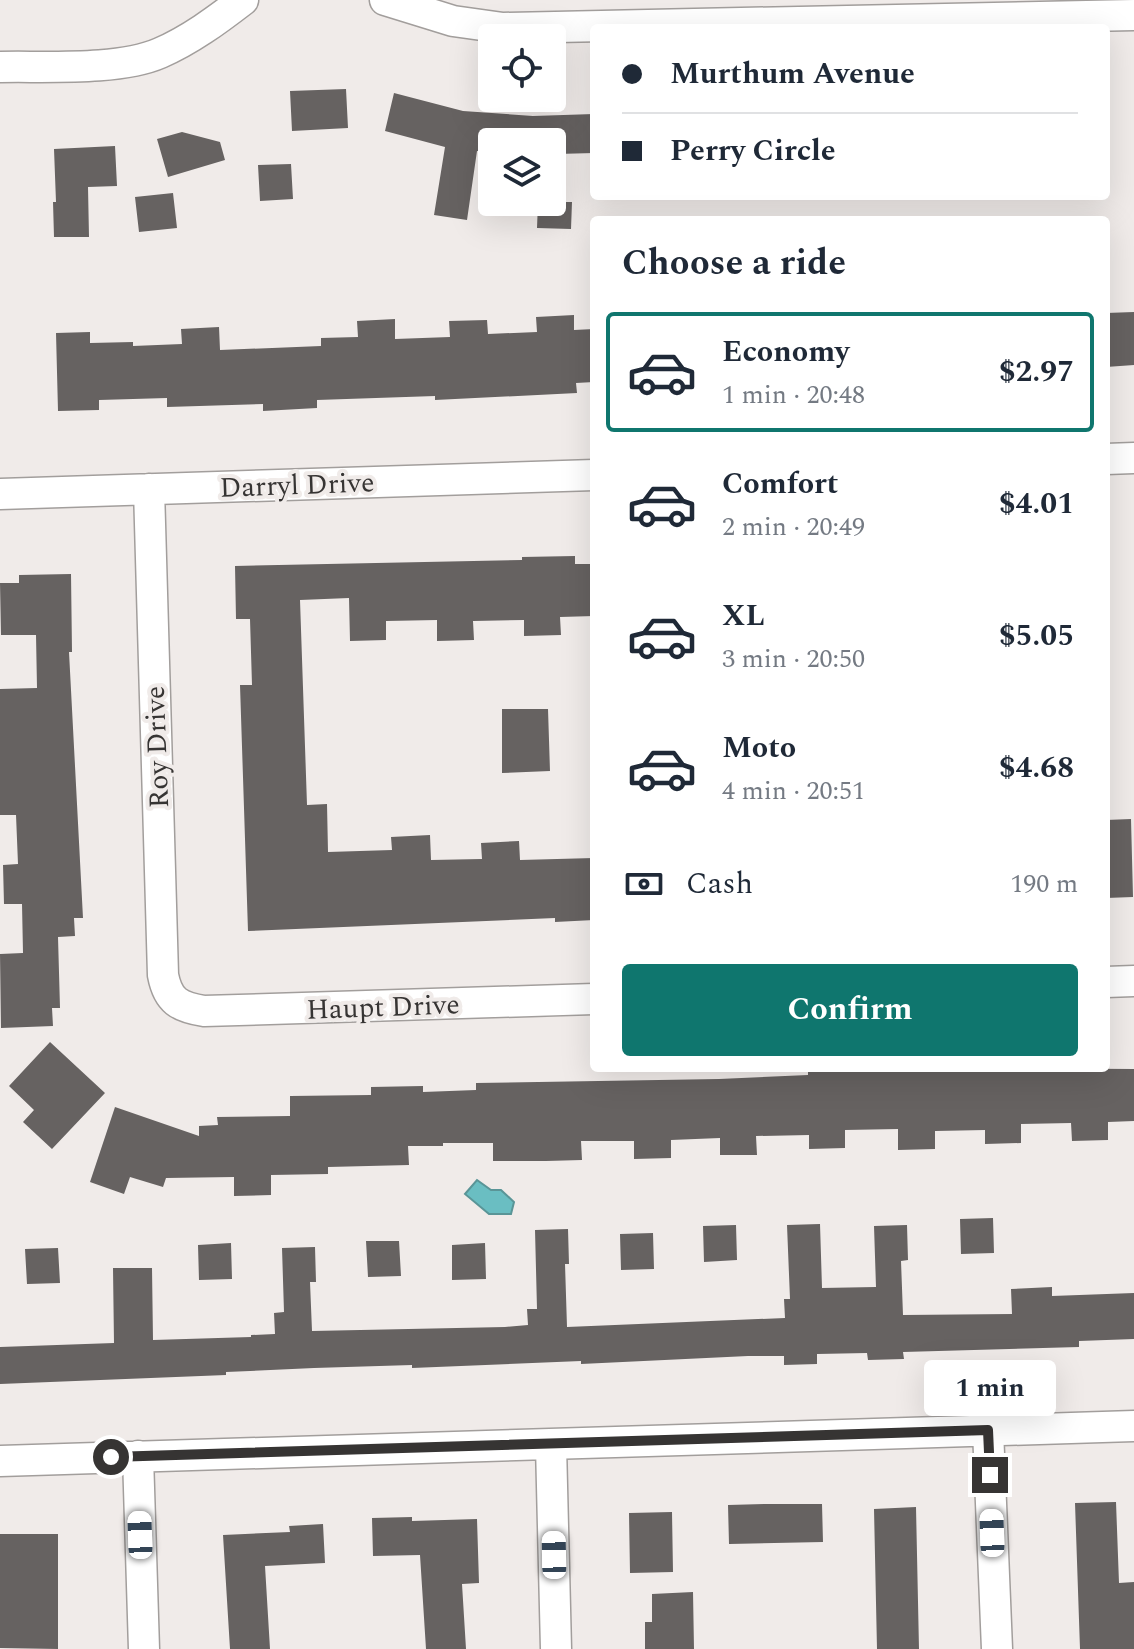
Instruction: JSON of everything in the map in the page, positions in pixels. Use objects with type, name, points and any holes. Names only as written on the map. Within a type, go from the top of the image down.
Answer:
[{"type":"street","points":[[0,67],[127,62],[158,54],[205,29],[243,0]]},
{"type":"street","points":[[385,0],[453,21],[503,28],[590,26]]},
{"type":"street","points":[[697,24],[1134,15]]},
{"type":"street","points":[[1110,459],[1134,458]]},
{"type":"street","name":"Darryl Drive","points":[[0,494],[590,475]]},
{"type":"street","name":"Roy Drive","points":[[149,489],[163,975],[166,991],[174,1002]]},
{"type":"street","points":[[1110,982],[1134,981]]},
{"type":"street","name":"Haupt Drive","points":[[174,1002],[204,1011],[590,999]]},
{"type":"street","points":[[0,1461],[1134,1426]]},
{"type":"street","points":[[988,1430],[997,1649]]},
{"type":"street","points":[[551,1445],[556,1649]]},
{"type":"street","points":[[138,1456],[144,1649]]},
{"type":"water","points":[[477,1180],[491,1190],[501,1190],[514,1202],[511,1214],[489,1214],[465,1194]]},
{"type":"building","points":[[346,89],[348,128],[292,131],[290,91]]},
{"type":"building","points":[[394,93],[463,111],[533,116],[590,114],[590,153],[566,154],[566,128],[478,128],[478,151],[467,220],[434,215],[445,147],[385,131]]},
{"type":"building","points":[[182,132],[220,142],[225,160],[168,177],[157,139]]},
{"type":"building","points":[[115,146],[117,186],[88,187],[89,237],[54,237],[54,149]]},
{"type":"building","points":[[291,164],[293,199],[260,201],[258,165]]},
{"type":"building","points":[[173,193],[177,228],[139,232],[135,197]]},
{"type":"building","points":[[566,202],[572,202],[571,229],[537,228],[537,216],[566,216]]},
{"type":"building","points":[[1134,312],[1134,365],[1110,367],[1110,313]]},
{"type":"building","points":[[574,315],[574,330],[590,329],[590,382],[576,383],[577,393],[435,400],[435,396],[317,400],[317,408],[263,411],[263,404],[167,407],[167,398],[99,400],[99,410],[58,411],[56,333],[90,332],[90,343],[133,342],[133,346],[182,344],[181,329],[219,327],[220,350],[321,346],[321,338],[358,337],[357,321],[395,319],[395,339],[450,337],[449,321],[487,320],[488,334],[537,332],[536,317]]},
{"type":"building","points":[[575,556],[575,564],[590,564],[590,616],[560,617],[561,635],[524,636],[524,620],[473,621],[474,640],[437,641],[437,620],[386,621],[386,640],[350,641],[349,598],[300,600],[307,805],[327,804],[328,852],[392,850],[391,837],[430,835],[431,860],[482,859],[481,843],[519,841],[520,860],[590,858],[590,920],[555,922],[555,918],[248,931],[240,685],[252,685],[250,619],[236,619],[235,566],[522,560],[522,557]]},
{"type":"building","points":[[71,574],[72,652],[69,652],[83,918],[74,918],[75,936],[58,937],[60,1008],[52,1008],[53,1026],[1,1028],[0,954],[23,953],[22,904],[4,904],[3,865],[18,864],[16,815],[0,815],[0,689],[37,688],[36,635],[1,635],[0,583],[19,583],[19,575]]},
{"type":"building","points":[[502,709],[548,709],[550,771],[502,773]]},
{"type":"building","points":[[1131,819],[1133,897],[1110,898],[1110,820]]},
{"type":"building","points":[[50,1042],[105,1093],[52,1149],[23,1122],[34,1110],[9,1086]]},
{"type":"building","points":[[1110,1069],[1134,1069],[1134,1121],[1108,1122],[1108,1140],[1072,1141],[1071,1123],[1021,1124],[1021,1143],[985,1144],[985,1130],[935,1131],[935,1149],[898,1150],[898,1129],[845,1130],[845,1148],[809,1149],[809,1135],[756,1136],[757,1155],[720,1155],[720,1138],[671,1140],[671,1158],[634,1159],[634,1141],[581,1141],[582,1160],[546,1161],[493,1161],[493,1143],[408,1146],[409,1165],[328,1167],[328,1174],[271,1175],[271,1195],[234,1196],[234,1177],[166,1178],[163,1187],[130,1177],[124,1194],[90,1182],[115,1107],[199,1136],[199,1126],[218,1125],[217,1117],[290,1116],[290,1096],[371,1095],[371,1087],[423,1086],[423,1092],[476,1090],[476,1083],[808,1075],[808,1072],[1110,1072]]},
{"type":"building","points":[[993,1218],[994,1253],[961,1254],[960,1219]]},
{"type":"building","points":[[820,1224],[822,1288],[876,1287],[874,1226],[907,1225],[908,1260],[901,1261],[903,1315],[1012,1314],[1011,1289],[1052,1287],[1052,1296],[1134,1293],[1134,1339],[1079,1341],[1079,1347],[903,1352],[904,1359],[868,1360],[867,1353],[817,1354],[817,1364],[784,1365],[784,1356],[748,1356],[581,1364],[581,1361],[412,1368],[412,1365],[314,1368],[226,1372],[226,1375],[0,1384],[0,1347],[114,1343],[113,1268],[152,1268],[153,1340],[275,1334],[274,1313],[284,1312],[282,1248],[315,1247],[316,1282],[310,1282],[312,1331],[505,1327],[528,1325],[527,1309],[537,1309],[535,1230],[568,1229],[569,1264],[565,1264],[567,1327],[785,1318],[784,1299],[790,1299],[787,1225]]},
{"type":"building","points":[[736,1225],[737,1260],[704,1262],[703,1226]]},
{"type":"building","points":[[653,1233],[654,1269],[621,1270],[620,1234]]},
{"type":"building","points":[[366,1241],[399,1241],[401,1276],[368,1277]]},
{"type":"building","points":[[231,1243],[232,1279],[199,1280],[198,1245]]},
{"type":"building","points":[[485,1243],[486,1279],[452,1280],[452,1245]]},
{"type":"building","points":[[58,1248],[60,1283],[27,1284],[25,1249]]},
{"type":"building","points":[[1116,1502],[1119,1583],[1134,1582],[1134,1649],[1080,1649],[1075,1503]]},
{"type":"building","points":[[822,1504],[823,1542],[729,1544],[728,1505]]},
{"type":"building","points":[[916,1507],[919,1649],[877,1649],[874,1509]]},
{"type":"building","points":[[672,1512],[673,1572],[630,1573],[629,1513]]},
{"type":"building","points":[[412,1517],[412,1521],[477,1519],[479,1583],[462,1584],[466,1649],[426,1649],[420,1555],[373,1556],[372,1518]]},
{"type":"building","points":[[323,1524],[325,1563],[265,1566],[270,1649],[230,1649],[223,1535],[290,1532],[289,1526]]},
{"type":"building","points":[[0,1534],[58,1534],[58,1649],[0,1648]]},
{"type":"building","points":[[693,1592],[694,1649],[645,1649],[645,1622],[652,1622],[652,1594]]},
{"type":"route","points":[[111,1457],[988,1430],[990,1475]]}]
